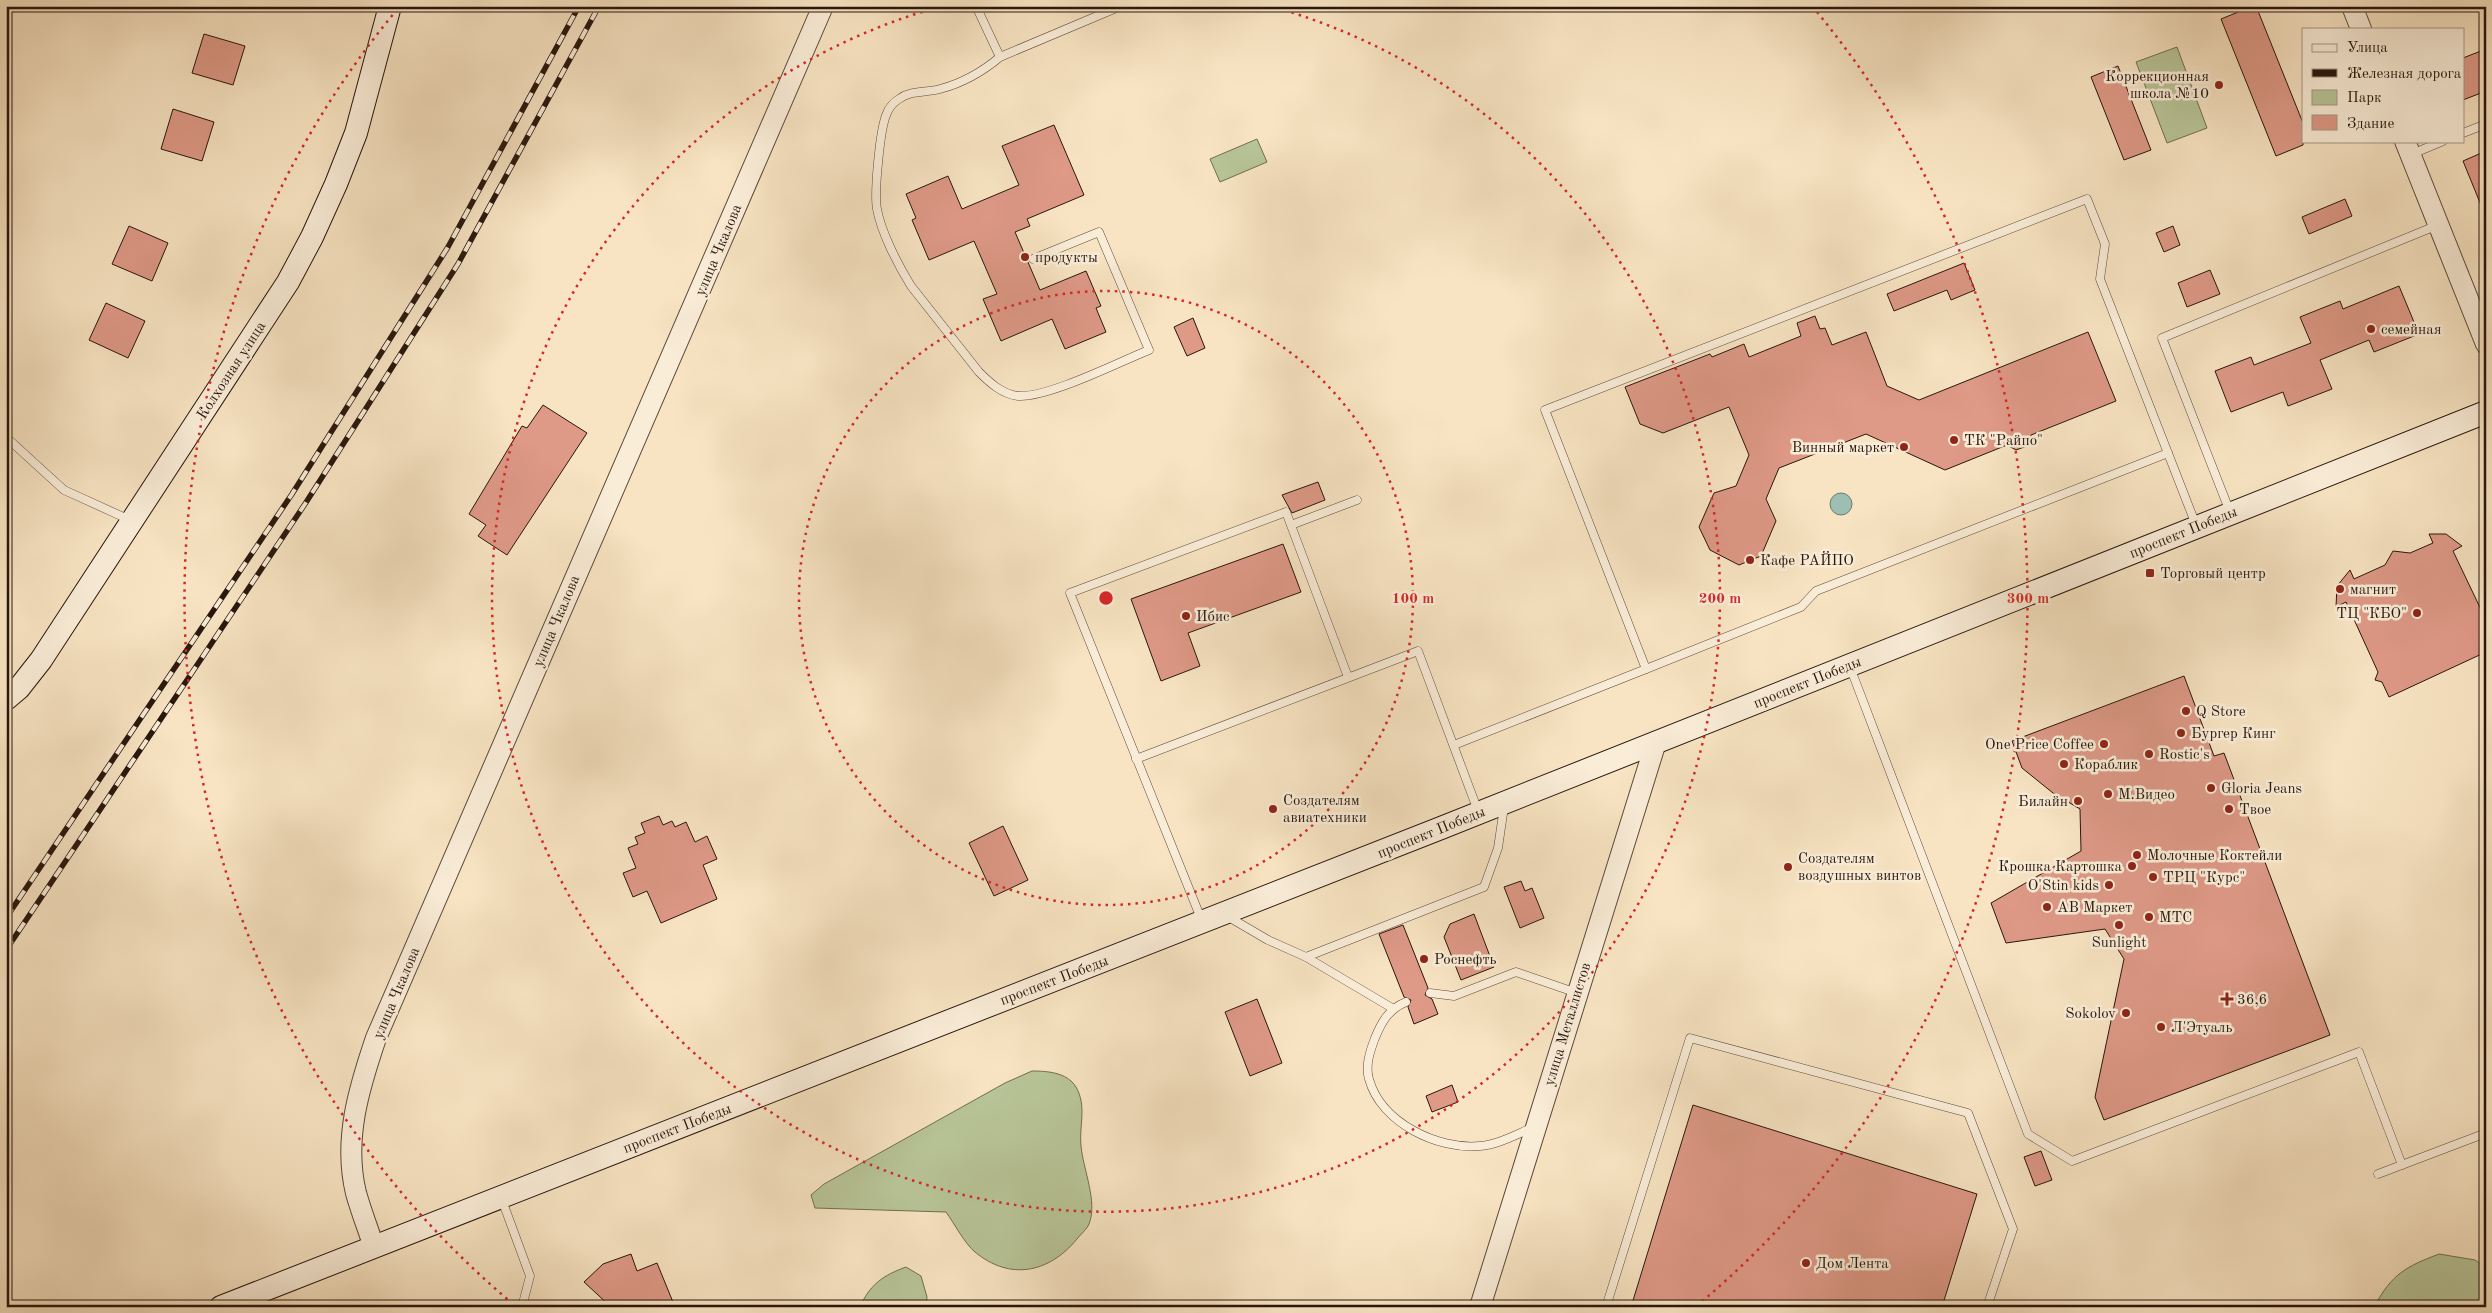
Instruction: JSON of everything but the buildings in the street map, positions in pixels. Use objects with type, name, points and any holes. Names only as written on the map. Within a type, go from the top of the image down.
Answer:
[{"type":"main road","name":"Колхозная улица","points":[[6,699],[19,688],[41,660],[288,282],[312,237],[336,184],[356,132],[390,6]]},
{"type":"main road","name":"проспект Победы","points":[[221,1307],[1479,813],[2486,412]]},
{"type":"street","name":"улица Чкалова","points":[[374,1248],[356,1191],[352,1128],[361,1082],[376,1038],[823,6]]},
{"type":"street","points":[[2352,6],[2361,28]]},
{"type":"street","points":[[2408,148],[2486,344]]},
{"type":"street","name":"улица Металлистов","points":[[1480,1307],[1656,742]]},
{"type":"lane","points":[[976,6],[1000,57]]},
{"type":"lane","points":[[1033,259],[1099,232],[1149,350],[1047,390],[1018,396],[1004,392],[991,384],[924,304],[902,271],[877,208],[883,126],[886,114],[899,99],[910,94],[937,90],[966,80],[987,68],[1000,57],[1121,6]]},
{"type":"lane","points":[[2464,133],[2486,124]]},
{"type":"lane","points":[[2408,148],[2438,142]]},
{"type":"lane","points":[[1646,669],[1544,410],[2087,200],[2105,244],[2100,279],[2196,527]]},
{"type":"lane","points":[[2231,513],[2162,338],[2438,225]]},
{"type":"lane","points":[[6,437],[64,490],[132,521]]},
{"type":"lane","points":[[1454,746],[1801,608],[1816,591],[2168,453]]},
{"type":"lane","points":[[1291,525],[1358,500]]},
{"type":"lane","points":[[1202,922],[1070,593],[1286,512],[1348,677]]},
{"type":"lane","points":[[1136,759],[1418,651],[1479,813]]},
{"type":"lane","points":[[1849,665],[2028,1134],[2072,1161],[2359,1052],[2402,1165]]},
{"type":"lane","points":[[1306,957],[1484,887],[1498,848],[1505,802]]},
{"type":"lane","points":[[1224,913],[1268,940],[1306,957],[1392,1008]]},
{"type":"lane","points":[[1430,992],[1454,996],[1516,972],[1577,993]]},
{"type":"lane","points":[[1406,1002],[1392,1008],[1371,1048],[1368,1062],[1369,1079],[1378,1097],[1404,1125],[1435,1140],[1462,1146],[1482,1146],[1536,1126]]},
{"type":"lane","points":[[1606,1307],[1690,1038],[1968,1113],[2012,1229],[1987,1307]]},
{"type":"lane","points":[[2378,1174],[2486,1133]]},
{"type":"lane","points":[[501,1196],[530,1276],[522,1307]]},
{"type":"green space","points":[[2177,47],[2207,128],[2167,143],[2136,62]]},
{"type":"green space","points":[[1257,139],[1267,162],[1220,182],[1210,159]]},
{"type":"green space","points":[[1032,1071],[1050,1072],[1067,1078],[1076,1087],[1082,1108],[1081,1146],[1091,1196],[1091,1215],[1085,1230],[1066,1251],[1054,1259],[1042,1266],[1015,1270],[988,1261],[971,1248],[946,1212],[815,1208],[811,1195],[824,1184],[1005,1083]]},
{"type":"green space","points":[[2439,1254],[2475,1260],[2486,1268],[2486,1307],[2374,1307],[2387,1287],[2400,1273],[2417,1263]]},
{"type":"green space","points":[[906,1267],[921,1276],[927,1297],[926,1307],[860,1307],[873,1286],[884,1277]]},
{"type":"water","points":[[1841,493],[1851,500],[1852,504],[1845,514],[1841,515],[1831,508],[1830,504],[1837,494]]},
{"type":"railway","points":[[6,918],[292,494],[448,247],[579,6]]},
{"type":"railway","points":[[6,950],[305,504],[458,264],[599,6]]},
{"type":"place","name":"Коррекционная школа №10","points":[[2219,85]]},
{"type":"place","name":"продукты","points":[[1025,257]]},
{"type":"place","name":"семейная","points":[[2371,329]]},
{"type":"place","name":"ТК \"Райпо\"","points":[[1954,440]]},
{"type":"place","name":"Винный маркет","points":[[1904,447]]},
{"type":"place","name":"Кафе РАЙПО","points":[[1750,560]]},
{"type":"place","name":"Торговый центр","points":[[2150,573]]},
{"type":"place","name":"магнит","points":[[2340,589]]},
{"type":"place","name":"ТЦ \"КБО\"","points":[[2417,613]]},
{"type":"place","name":"Ибис","points":[[1186,616]]},
{"type":"place","name":"Q Store","points":[[2186,711]]},
{"type":"place","name":"Бургер Кинг","points":[[2181,733]]},
{"type":"place","name":"One Price Coffee","points":[[2104,744]]},
{"type":"place","name":"Rostic's","points":[[2149,754]]},
{"type":"place","name":"Кораблик","points":[[2064,764]]},
{"type":"place","name":"Gloria Jeans","points":[[2211,788]]},
{"type":"place","name":"М.Видео","points":[[2108,794]]},
{"type":"place","name":"Билайн","points":[[2078,801]]},
{"type":"place","name":"Создателям авиатехники","points":[[1273,809]]},
{"type":"place","name":"Твое","points":[[2229,809]]},
{"type":"place","name":"Молочные Коктейли","points":[[2137,855]]},
{"type":"place","name":"Крошка Картошка","points":[[2132,866]]},
{"type":"place","name":"Создателям воздушных винтов","points":[[1788,867]]},
{"type":"place","name":"ТРЦ \"Курс\"","points":[[2153,877]]},
{"type":"place","name":"O'Stin kids","points":[[2109,885]]},
{"type":"place","name":"АВ Маркет","points":[[2047,907]]},
{"type":"place","name":"МТС","points":[[2149,917]]},
{"type":"place","name":"Sunlight","points":[[2119,925]]},
{"type":"place","name":"Роснефть","points":[[1424,959]]},
{"type":"place","name":"36,6","points":[[2227,999]]},
{"type":"place","name":"Sokolov","points":[[2126,1013]]},
{"type":"place","name":"Л'Этуаль","points":[[2161,1027]]},
{"type":"place","name":"Дом Лента","points":[[1806,1263]]}]
